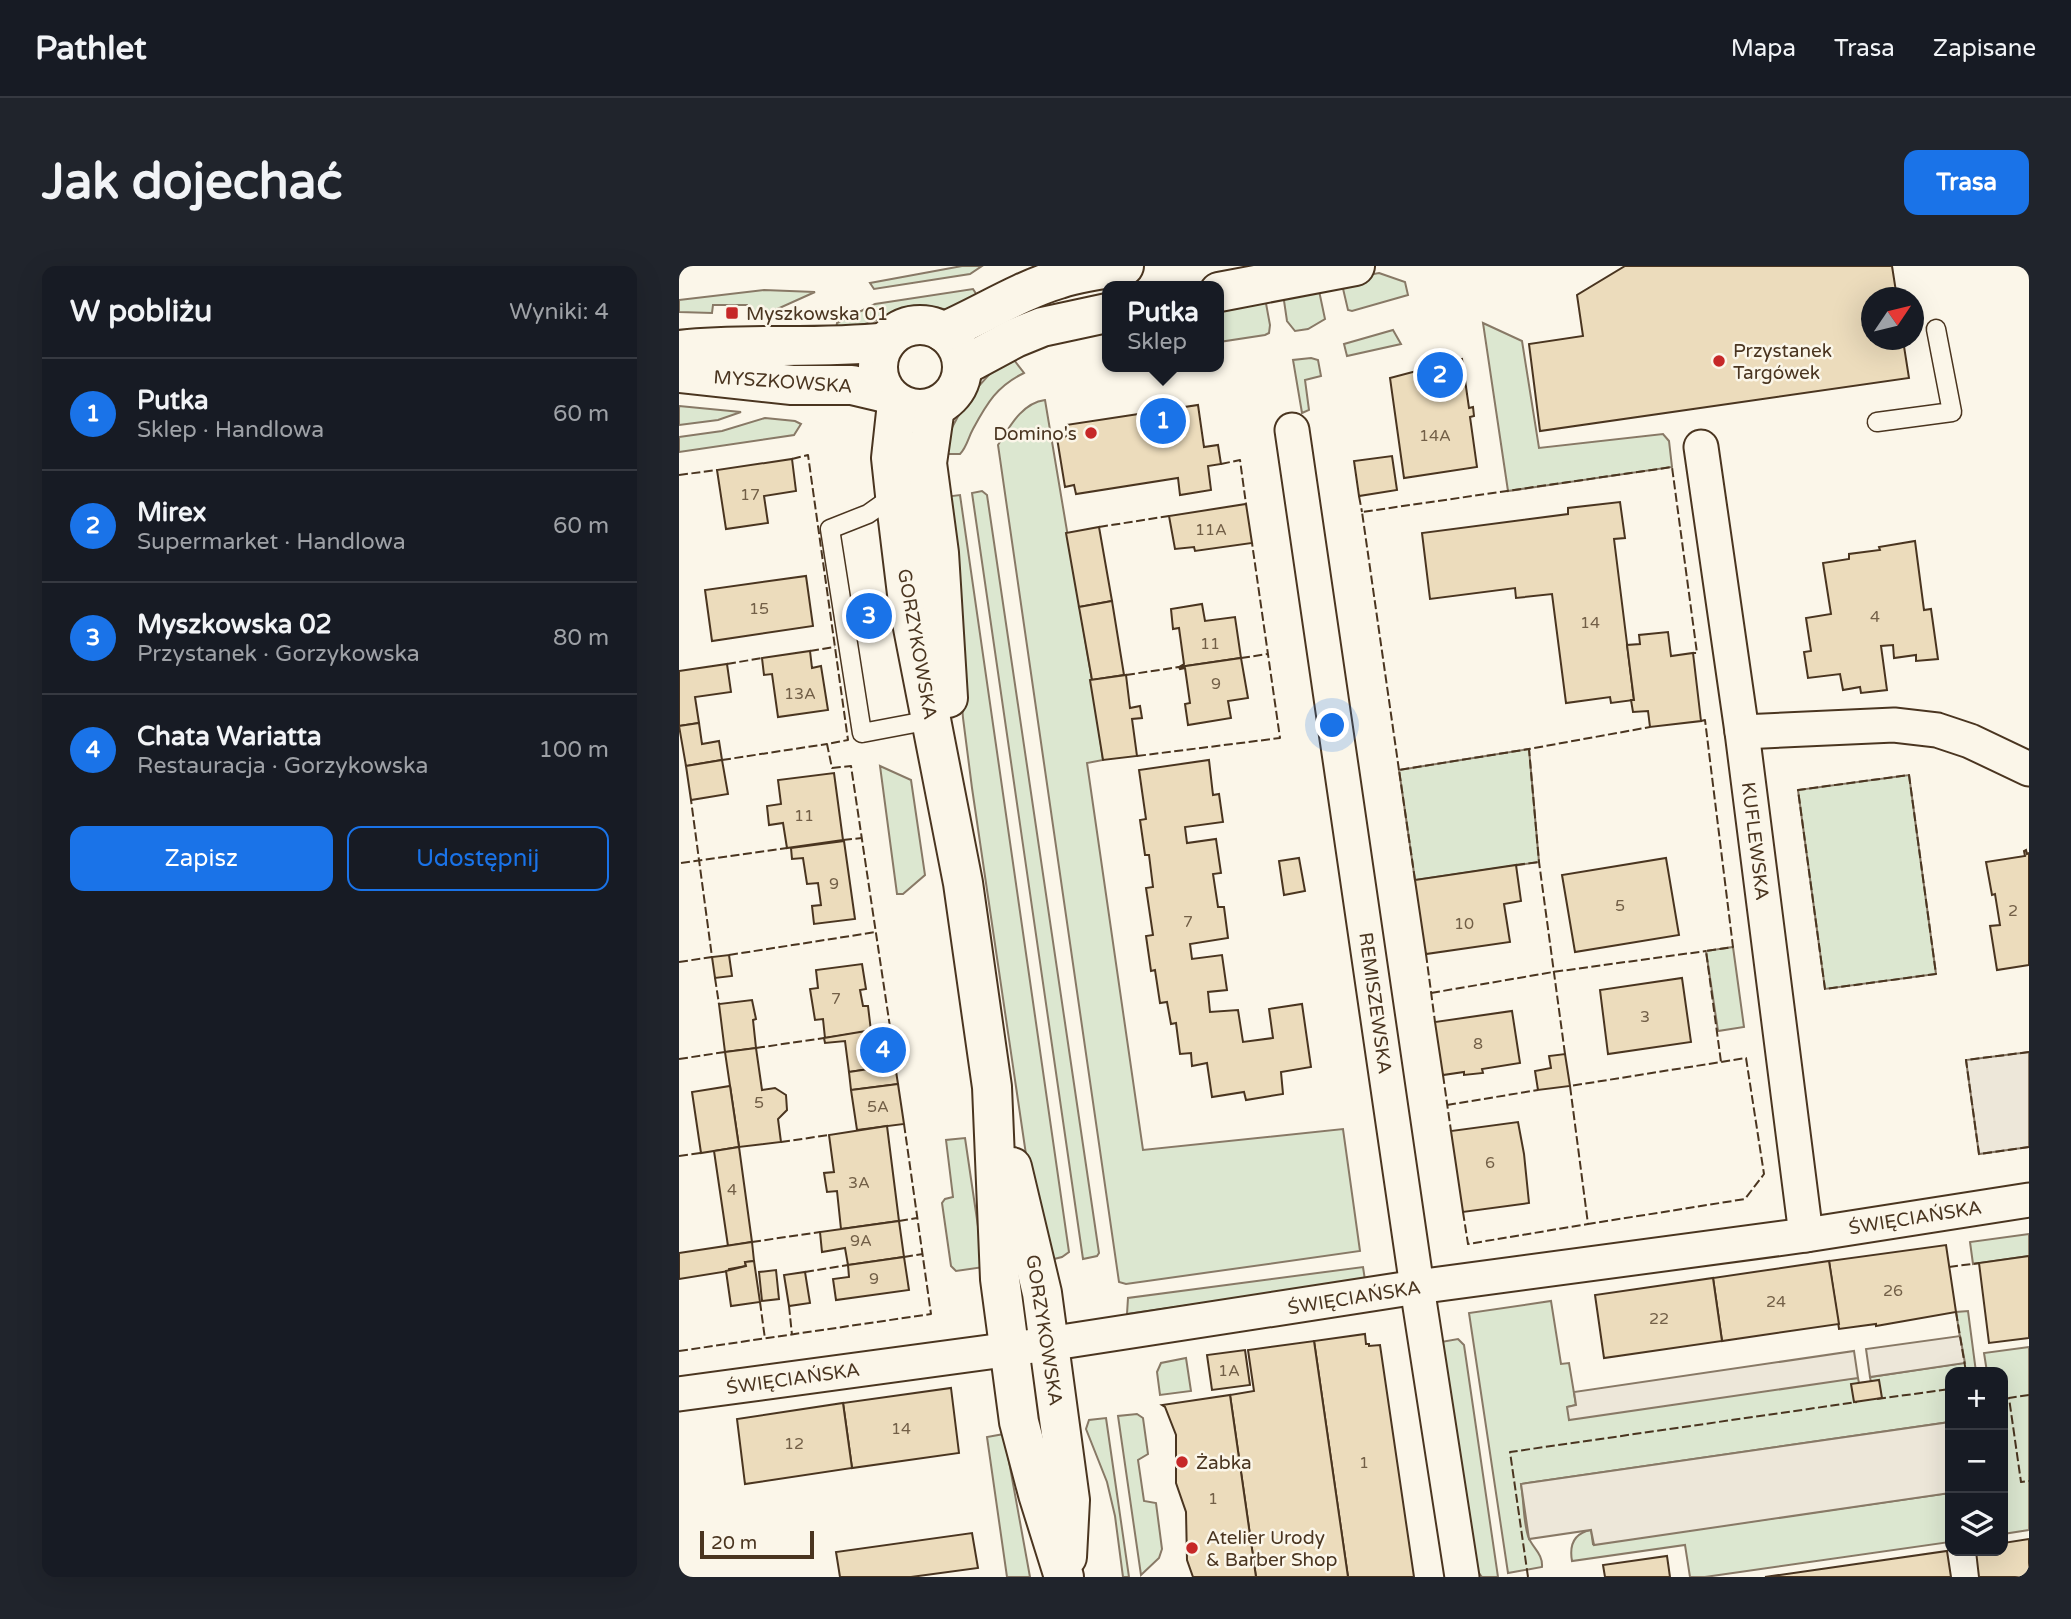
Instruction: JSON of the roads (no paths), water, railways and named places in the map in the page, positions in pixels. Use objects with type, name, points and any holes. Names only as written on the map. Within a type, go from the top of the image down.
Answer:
[{"type":"street","points":[[943,332],[1057,279],[1124,266]]},
{"type":"street","points":[[1224,290],[1270,274],[1355,266]]},
{"type":"street","points":[[963,366],[1042,327],[1102,314]]},
{"type":"street","points":[[918,325],[935,327],[943,332],[957,346],[963,366],[958,387],[944,403],[935,407],[915,410],[891,398],[878,376],[877,368],[886,342],[900,330],[918,325]]},
{"type":"street","name":"MYSZKOWSKA","points":[[679,350],[716,346],[847,346],[886,342]]},
{"type":"street","name":"MYSZKOWSKA","points":[[679,373],[792,385],[852,386],[891,398]]},
{"type":"street","name":"GORZYKOWSKA","points":[[891,398],[894,495],[908,601],[941,718]]},
{"type":"street","name":"GORZYKOWSKA","points":[[935,407],[927,463],[939,553],[941,718],[992,1087],[1000,1279],[1019,1422],[1038,1494],[1065,1577]]},
{"type":"street","name":"REMISZEWSKA","points":[[1292,430],[1462,1577]]},
{"type":"street","name":"KUFLEWSKA","points":[[1701,447],[1742,732],[1806,1235]]},
{"type":"street","points":[[1742,732],[1894,725],[1937,730],[1970,741],[2029,769]]},
{"type":"street","name":"GORZYKOWSKA","points":[[992,1087],[1038,1274],[1070,1500],[1065,1577]]},
{"type":"street","name":"ŚWIĘCIAŃSKA","points":[[679,1394],[1048,1344],[1417,1287],[1806,1235],[2029,1200]]},
{"type":"lane","points":[[1877,422],[1952,412],[1936,329]]},
{"type":"lane","points":[[894,495],[868,514],[830,530],[862,733],[941,718]]},
{"type":"place","name":"Myszkowska 01","points":[[732,313]]},
{"type":"place","name":"Przystanek Targówek","points":[[1719,361]]},
{"type":"place","name":"Mirex","points":[[1440,375]]},
{"type":"place","name":"Putka","points":[[1163,421]]},
{"type":"place","name":"Domino's","points":[[1091,433]]},
{"type":"place","name":"Myszkowska 02","points":[[869,616]]},
{"type":"place","name":"Chata Wariatta","points":[[883,1050]]},
{"type":"place","name":"Żabka","points":[[1182,1462]]},
{"type":"place","name":"Atelier Urody & Barber Shop","points":[[1192,1548]]}]
